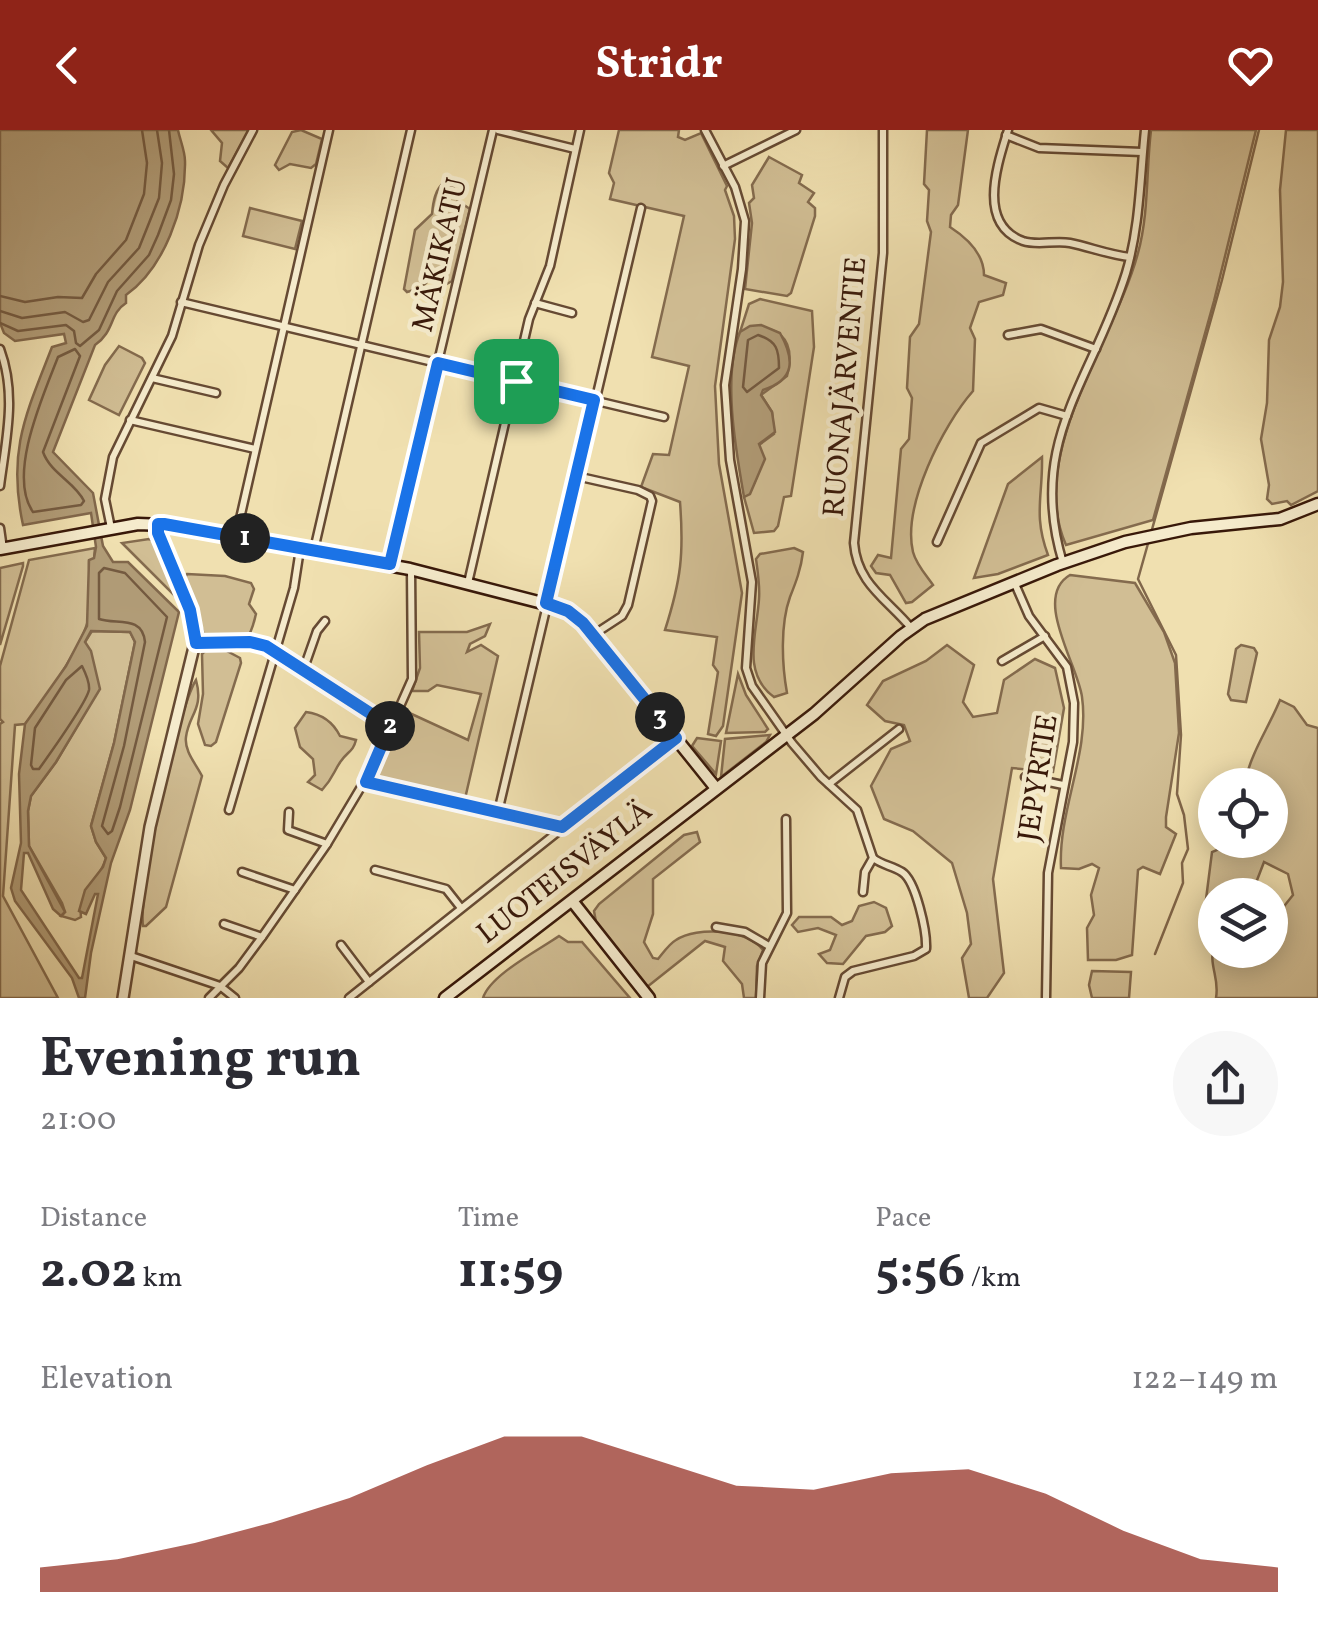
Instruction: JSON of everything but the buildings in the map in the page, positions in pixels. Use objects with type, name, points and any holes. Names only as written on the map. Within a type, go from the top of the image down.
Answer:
[{"type":"main road","name":"LUOTEISVÄYLÄ","points":[[445,998],[814,714],[911,628],[934,614],[1125,542],[1190,528],[1280,519],[1318,504]]},
{"type":"main road","points":[[2,549],[158,524],[390,564],[546,603],[568,611],[593,635],[715,787]]},
{"type":"main road","points":[[572,902],[649,998]]},
{"type":"street","points":[[108,530],[105,499],[109,470],[172,336],[188,276],[219,196],[253,130]]},
{"type":"street","points":[[236,536],[330,130]]},
{"type":"street","points":[[314,550],[411,130]]},
{"type":"street","points":[[496,130],[575,148]]},
{"type":"street","name":"MÄKIKATU","points":[[390,564],[496,130]]},
{"type":"street","points":[[468,583],[535,303],[550,266],[580,130]]},
{"type":"street","points":[[705,130],[741,202],[745,221],[725,385],[731,473],[752,582],[746,668],[752,686],[786,734],[861,817],[873,858],[900,870],[912,884],[925,934],[926,948],[914,956],[853,971],[845,977],[839,998]]},
{"type":"street","points":[[723,166],[796,130]]},
{"type":"street","name":"RUONAJÄRVENTIE","points":[[883,130],[882,253],[854,544],[865,581],[911,628]]},
{"type":"street","points":[[1064,563],[1052,515],[1051,471],[1067,416],[1130,257],[1137,226],[1145,130]]},
{"type":"street","points":[[1130,257],[1066,242],[1022,240],[1008,229],[992,196],[1007,132],[1039,148],[1143,152]]},
{"type":"street","points":[[498,812],[641,208]]},
{"type":"street","points":[[181,302],[664,417]]},
{"type":"street","points":[[535,303],[572,313]]},
{"type":"street","points":[[1008,335],[1041,329],[1096,349]]},
{"type":"street","points":[[0,349],[9,379],[10,405],[0,486]]},
{"type":"street","points":[[152,378],[216,393]]},
{"type":"street","points":[[937,542],[981,443],[1038,408],[1067,416]]},
{"type":"street","points":[[130,420],[256,449]]},
{"type":"street","points":[[576,476],[644,492],[652,502],[628,605],[618,619],[593,635]]},
{"type":"street","points":[[123,998],[150,827],[196,643],[190,610],[163,547],[158,524]]},
{"type":"street","points":[[0,528],[2,549]]},
{"type":"street","points":[[228,810],[294,588],[300,548]]},
{"type":"street","points":[[208,998],[239,968],[262,937],[366,782],[413,670],[410,569]]},
{"type":"street","name":"JEPYRTIE","points":[[1014,582],[1028,616],[1067,667],[1074,702],[1072,742],[1048,873],[1046,998]]},
{"type":"street","points":[[303,671],[317,631],[325,621]]},
{"type":"street","points":[[1002,660],[1045,636]]},
{"type":"street","points":[[196,643],[250,642],[266,646],[390,726]]},
{"type":"street","points":[[829,784],[899,729]]},
{"type":"street","points":[[349,998],[676,738]]},
{"type":"street","points":[[1025,777],[1062,784]]},
{"type":"street","points":[[366,782],[562,827]]},
{"type":"street","points":[[288,812],[288,830],[327,844]]},
{"type":"street","points":[[760,998],[762,963],[787,913],[786,819]]},
{"type":"street","points":[[863,892],[865,872],[873,858]]},
{"type":"street","points":[[375,870],[446,890],[461,908]]},
{"type":"street","points":[[242,872],[295,890]]},
{"type":"street","points":[[224,924],[262,937]]},
{"type":"street","points":[[716,927],[744,932],[769,946]]},
{"type":"street","points":[[340,945],[368,982]]},
{"type":"street","points":[[130,956],[220,986],[235,998]]},
{"type":"shaded area","points":[[211,130],[249,130],[228,168],[220,161],[222,143]]},
{"type":"shaded area","points":[[301,130],[322,139],[316,164],[311,168],[290,164],[279,170],[275,165],[292,132]]},
{"type":"shaded area","points":[[619,130],[679,130],[678,137],[685,140],[701,133],[727,186],[734,216],[735,239],[715,386],[719,464],[742,593],[723,726],[716,736],[708,734],[718,672],[713,665],[717,637],[665,630],[680,567],[680,502],[641,487],[653,454],[669,455],[689,366],[652,357],[684,216],[610,199],[614,183],[609,173]]},
{"type":"shaded area","points":[[927,130],[968,130],[958,205],[951,215],[950,227],[973,247],[984,275],[1006,283],[1003,295],[979,302],[970,328],[975,339],[973,391],[949,424],[919,490],[911,533],[913,552],[933,585],[906,603],[890,575],[876,573],[871,566],[878,555],[891,558],[901,449],[909,439],[910,337],[919,324],[931,232],[927,221],[929,190],[924,184]]},
{"type":"shaded area","points":[[1151,130],[1256,130],[1214,301],[1153,520],[1066,545],[1057,510],[1057,474],[1078,399],[1138,253],[1146,207]]},
{"type":"shaded area","points":[[1286,130],[1318,130],[1318,491],[1291,505],[1287,501],[1272,504],[1267,499],[1269,485],[1261,439],[1267,403],[1269,340],[1283,282],[1280,190]]},
{"type":"shaded area","points":[[769,157],[802,175],[799,183],[814,193],[808,202],[815,208],[815,216],[787,296],[745,289],[752,185]]},
{"type":"shaded area","points":[[445,182],[454,188],[458,201],[470,209],[452,281],[445,285],[429,280],[421,288],[407,292],[404,289],[415,230],[432,214],[437,192]]},
{"type":"shaded area","points":[[250,208],[302,221],[295,249],[243,236]]},
{"type":"shaded area","points":[[760,299],[812,311],[814,347],[791,496],[784,497],[774,531],[754,533],[744,497],[757,473],[759,445],[774,434],[772,412],[761,395],[787,376],[789,363],[789,351],[781,335],[764,328],[740,332],[749,304]]},
{"type":"shaded area","points":[[119,346],[145,363],[119,415],[89,400],[105,365]]},
{"type":"shaded area","points":[[1042,457],[1040,517],[1048,555],[998,574],[974,578],[1008,484]]},
{"type":"shaded area","points":[[154,541],[180,601],[122,543]]},
{"type":"shaded area","points":[[95,548],[94,559],[89,561],[90,609],[83,634],[41,704],[25,724],[15,725],[3,896],[58,998],[0,998],[0,666],[29,560]]},
{"type":"shaded area","points":[[794,548],[803,552],[783,632],[787,693],[774,697],[757,676],[754,664],[759,594],[756,559],[760,554]]},
{"type":"shaded area","points":[[23,566],[0,645],[0,568]]},
{"type":"shaded area","points":[[187,574],[225,576],[251,583],[254,589],[249,604],[256,614],[248,636],[230,641],[204,635],[185,578]]},
{"type":"shaded area","points":[[1070,575],[1135,583],[1164,632],[1175,663],[1179,733],[1166,827],[1176,834],[1160,874],[1143,867],[1138,870],[1132,955],[1116,960],[1088,960],[1087,928],[1094,915],[1091,895],[1099,868],[1092,864],[1079,869],[1061,868],[1064,825],[1083,718],[1079,683],[1056,615],[1059,585]]},
{"type":"shaded area","points":[[490,624],[485,636],[470,644],[467,652],[481,645],[498,656],[464,803],[372,778],[403,710],[468,740],[481,694],[437,685],[428,691],[412,691],[420,668],[419,632],[467,632]]},
{"type":"shaded area","points":[[92,631],[130,632],[135,642],[114,743],[91,826],[106,858],[83,900],[81,917],[75,920],[61,916],[65,912],[62,903],[29,846],[28,811],[31,796],[99,689],[85,642]]},
{"type":"shaded area","points":[[947,645],[974,665],[963,702],[973,717],[997,713],[1004,680],[1035,659],[1055,668],[1064,708],[1053,772],[1012,768],[993,879],[1004,973],[987,998],[969,998],[962,958],[971,944],[967,913],[952,863],[913,831],[884,819],[871,786],[891,749],[910,741],[904,725],[885,721],[867,705],[883,681],[926,661]]},
{"type":"shaded area","points":[[1241,645],[1254,648],[1257,653],[1246,702],[1231,700],[1228,694],[1236,649]]},
{"type":"shaded area","points":[[208,648],[223,649],[240,658],[241,663],[216,742],[211,746],[205,745],[198,724],[203,694],[202,654]]},
{"type":"shaded area","points":[[738,674],[746,695],[768,729],[765,732],[726,733]]},
{"type":"shaded area","points":[[196,680],[197,705],[186,742],[202,776],[166,907],[143,926],[147,877],[161,801],[179,725]]},
{"type":"shaded area","points":[[1280,700],[1294,707],[1307,725],[1318,728],[1318,998],[1216,998],[1214,968],[1288,968],[1288,901],[1293,895],[1288,874],[1264,862],[1258,878],[1209,878],[1211,858],[1288,858],[1288,768],[1249,768]]},
{"type":"shaded area","points":[[306,712],[326,720],[340,736],[356,740],[322,790],[308,782],[315,775],[313,759],[300,747],[295,728]]},
{"type":"shaded area","points":[[770,735],[766,742],[721,777],[725,739]]},
{"type":"shaded area","points":[[697,738],[721,741],[716,774],[692,746]]},
{"type":"shaded area","points":[[697,832],[700,842],[653,879],[653,914],[644,942],[653,958],[658,959],[673,942],[696,933],[734,934],[756,943],[763,950],[757,966],[756,998],[744,998],[742,984],[723,961],[725,947],[705,941],[647,987],[596,922],[594,911],[599,904],[684,835]]},
{"type":"shaded area","points":[[874,902],[886,908],[892,926],[885,932],[866,936],[843,964],[827,963],[819,954],[830,950],[836,935],[818,928],[798,932],[792,925],[799,917],[831,917],[842,925],[852,921],[859,906]]},
{"type":"shaded area","points":[[559,936],[568,942],[582,942],[630,998],[483,998],[505,972]]},
{"type":"shaded area","points":[[1092,971],[1131,972],[1129,998],[1092,998]]},
{"type":"water","points":[[0,130],[178,130],[185,157],[184,179],[170,236],[151,269],[126,295],[126,303],[95,345],[53,452],[93,493],[103,546],[113,562],[128,562],[179,612],[130,810],[111,863],[85,998],[79,998],[72,978],[15,901],[11,888],[21,843],[19,774],[25,724],[66,666],[87,626],[89,560],[94,558],[96,547],[91,513],[23,525],[17,475],[22,433],[52,347],[66,343],[64,334],[15,341],[4,333],[0,323]],"holes":[[[91,631],[130,632],[135,642],[114,743],[91,826],[106,858],[85,890],[79,911],[86,914],[98,894],[79,978],[21,890],[24,853],[28,853],[53,909],[61,916],[65,912],[29,846],[28,811],[31,796],[100,689],[85,642]]]},
{"type":"water","points":[[761,325],[780,333],[790,360],[786,375],[761,395],[772,412],[775,432],[759,444],[765,459],[750,494],[744,497],[732,414],[732,370],[740,332]]},
{"type":"waterway","points":[[1151,533],[1222,280],[1259,130]]},
{"type":"waterway","points":[[1149,540],[1138,579],[1176,655],[1181,735],[1177,794],[1188,849],[1182,863],[1183,883],[1155,954]]},
{"type":"route","points":[[438,363],[516,381],[594,400],[546,603],[568,611],[583,623],[676,738],[562,827],[366,782],[390,726],[266,646],[250,642],[196,643],[190,610],[158,533],[158,524],[390,564],[438,363]]}]
